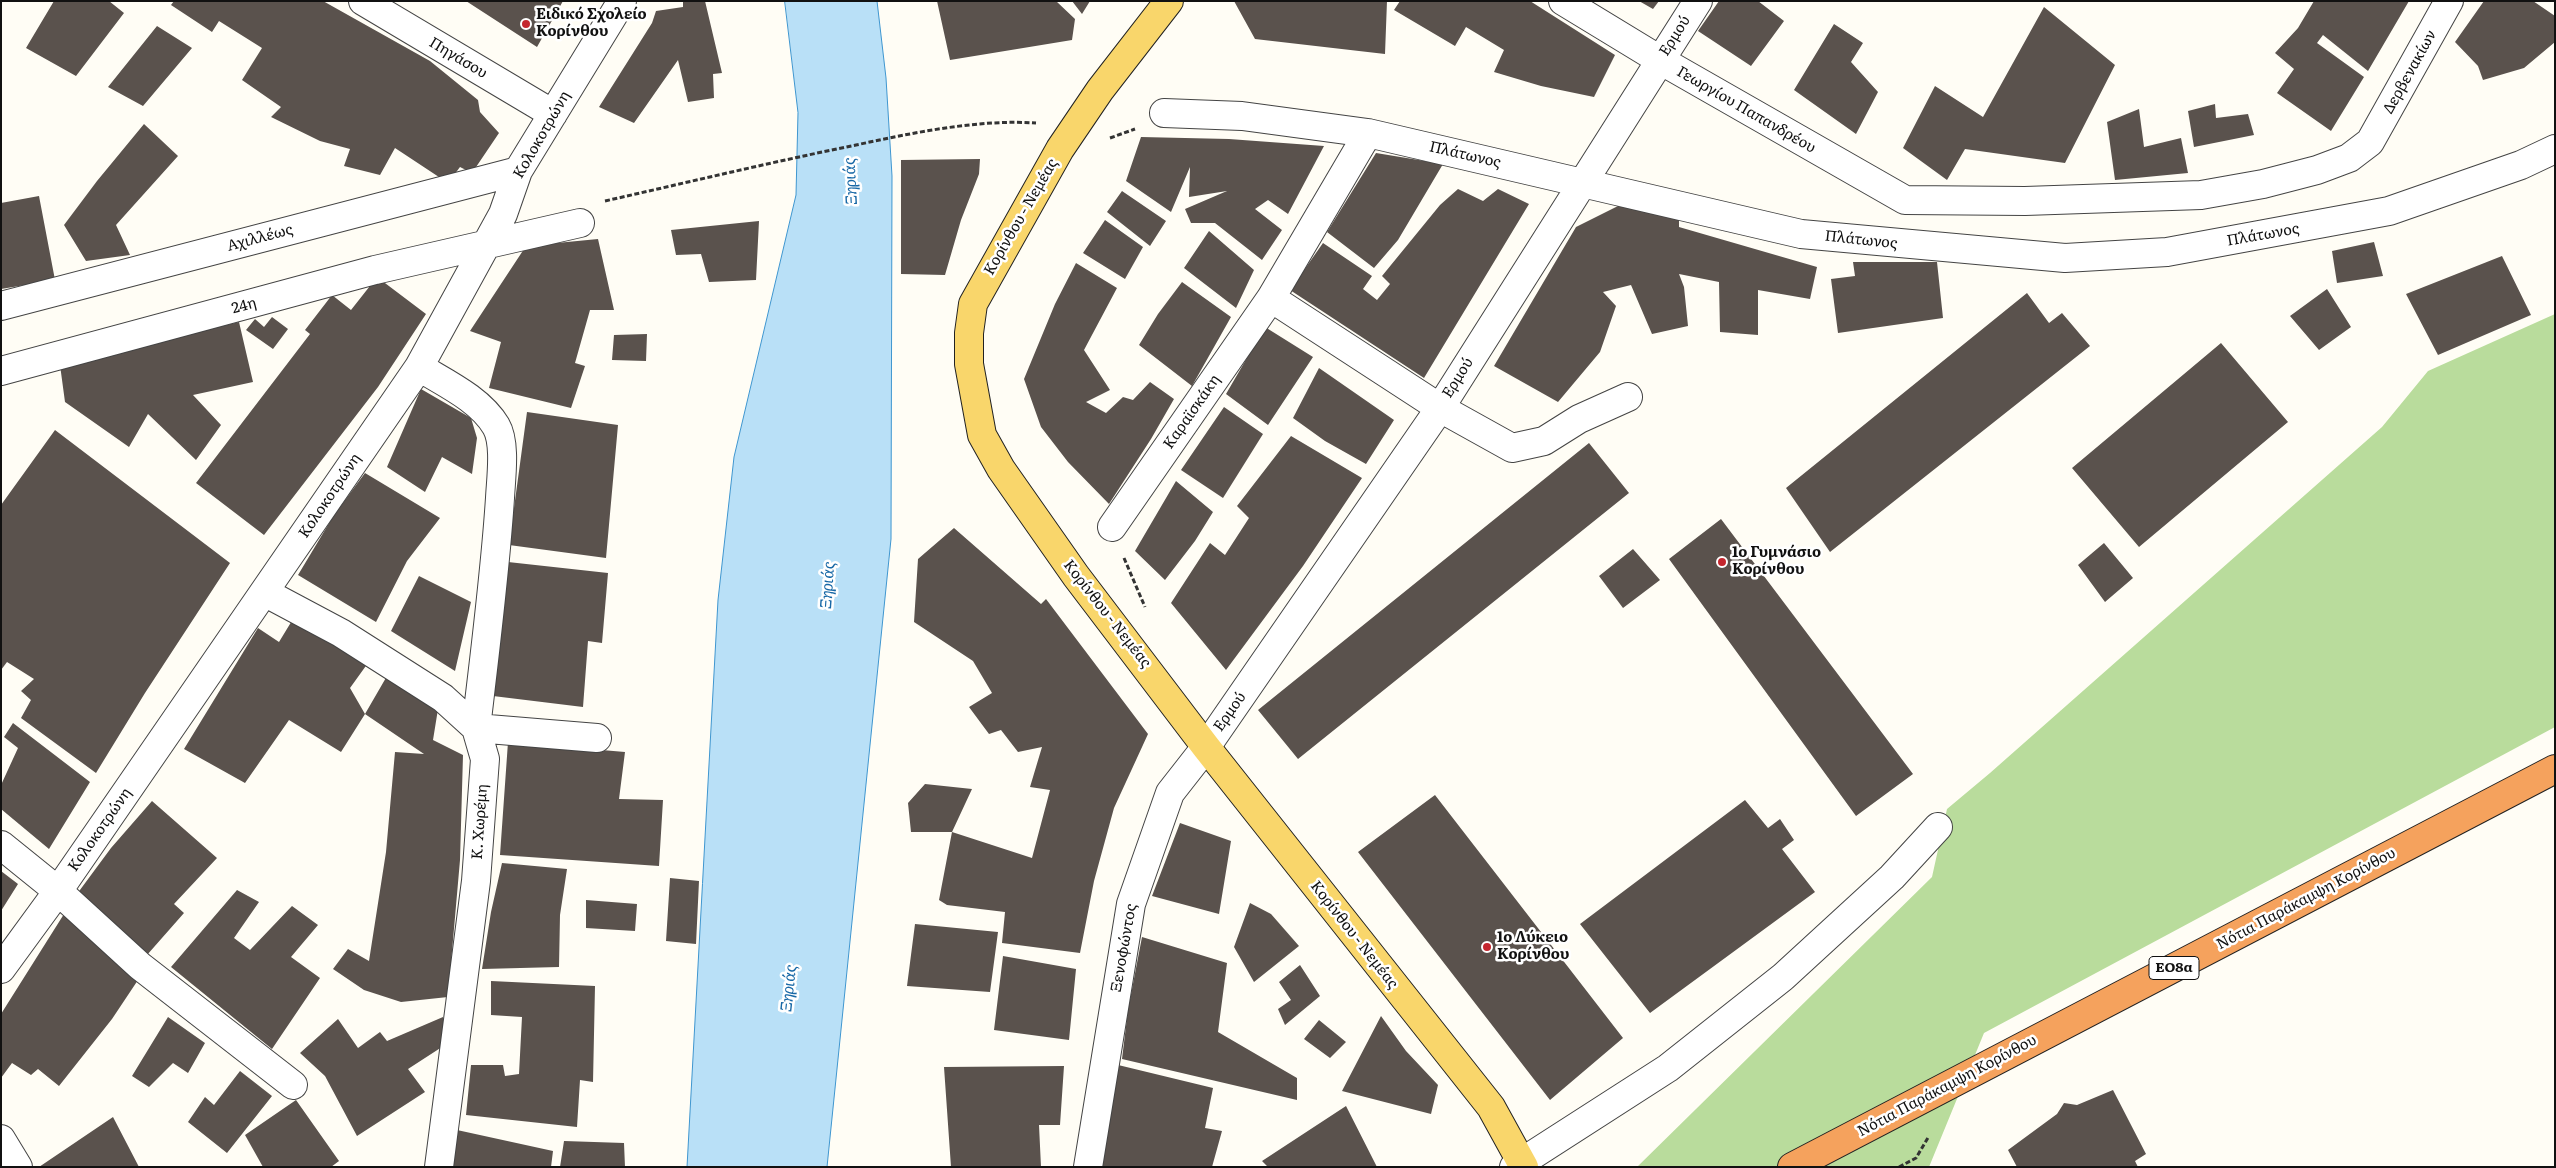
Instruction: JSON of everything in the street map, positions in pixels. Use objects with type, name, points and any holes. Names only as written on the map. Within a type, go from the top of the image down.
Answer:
[{"type":"highway","name":"Νότια Παράκαμψη Κορίνθου","points":[[1792,1167],[2555,769]]},
{"type":"main road","name":"Κορίνθου - Νεμέας","points":[[1162,6],[1075,126],[987,276],[973,304],[969,333],[969,364],[982,435],[1001,469],[1076,576],[1206,746],[1490,1107],[1520,1165]]},
{"type":"street","name":"Πηγάσου","points":[[363,1],[553,114]]},
{"type":"street","name":"Κολοκοτρώνη","points":[[1,969],[58,891],[419,367],[503,214],[518,171],[622,1]]},
{"type":"street","name":"Γεωργίου Παπανδρέου","points":[[1563,1],[1660,60],[1905,200]]},
{"type":"street","name":"Ερμού","points":[[1206,746],[1440,408],[1698,1]]},
{"type":"street","name":"Δερβενακίων","points":[[1905,200],[2025,201],[2202,195],[2263,184],[2317,170],[2350,158],[2370,142],[2449,1]]},
{"type":"street","name":"Πλάτωνος","points":[[1164,114],[1242,116],[1368,133],[1801,234],[2065,258],[2167,252],[2388,211],[2520,165],[2555,150]]},
{"type":"street","name":"Καραϊσκάκη","points":[[1112,527],[1271,298],[1368,133]]},
{"type":"street","name":"Αχιλλέως","points":[[1,306],[518,171]]},
{"type":"street","name":"24η","points":[[1,371],[366,272],[580,223]]},
{"type":"street","points":[[1271,298],[1440,408],[1512,448],[1544,441],[1579,419],[1628,397]]},
{"type":"street","points":[[419,367],[461,392],[484,412],[497,428],[502,457],[497,552],[476,728]]},
{"type":"street","points":[[264,592],[342,633],[443,698],[476,728],[597,738]]},
{"type":"street","name":"Κ. Χωρέμη","points":[[439,1167],[476,881],[485,759],[476,728]]},
{"type":"street","name":"Ξενοφώντος","points":[[1088,1167],[1131,904],[1170,793],[1206,746]]},
{"type":"street","points":[[1520,1165],[1668,1068],[1783,977],[1892,877],[1938,828]]},
{"type":"street","points":[[1,845],[58,891],[140,966],[293,1085]]},
{"type":"street","points":[[1,1139],[18,1167]]},
{"type":"path","points":[[604,202],[761,164],[902,136],[991,124],[1028,122],[1075,126]]},
{"type":"green space","points":[[2555,314],[2555,727],[1984,1033],[1929,1167],[1637,1167],[1932,877],[1947,809],[2382,427],[2428,371]]},
{"type":"water","name":"Ξηριάς","points":[[785,1],[877,1],[886,78],[892,176],[891,539],[827,1167],[687,1167],[718,600],[734,457],[796,195],[798,113]]},
{"type":"building","points":[[54,1],[109,1],[124,13],[76,76],[26,48]]},
{"type":"building","points":[[174,1],[323,1],[430,61],[478,100],[480,112],[499,133],[472,173],[460,167],[448,183],[395,148],[380,175],[344,166],[350,149],[320,141],[271,117],[281,107],[242,80],[262,48],[219,21],[212,32],[171,5]]},
{"type":"building","name":"Ειδικό Σχολείο Κορίνθου","points":[[466,1],[563,1],[537,47]]},
{"type":"building","points":[[683,1],[705,1],[722,73],[713,74],[714,98],[688,102],[678,60],[634,123],[599,107],[652,23],[656,11],[683,7]]},
{"type":"building","points":[[937,1],[1056,1],[1075,19],[1072,40],[950,60]]},
{"type":"building","points":[[1072,1],[1090,1],[1082,14]]},
{"type":"building","points":[[1234,1],[1387,1],[1385,54],[1255,39]]},
{"type":"building","points":[[1400,1],[1530,1],[1615,55],[1594,97],[1541,86],[1494,72],[1504,50],[1466,27],[1455,46],[1394,10]]},
{"type":"building","points":[[1639,1],[1659,1],[1653,9]]},
{"type":"building","points":[[1719,1],[1758,1],[1784,21],[1751,66],[1698,31]]},
{"type":"building","points":[[2314,1],[2409,1],[2368,71],[2323,35],[2317,43],[2364,77],[2331,131],[2277,93],[2294,69],[2275,53],[2298,28]]},
{"type":"building","points":[[2484,1],[2533,1],[2555,16],[2555,42],[2524,68],[2483,80],[2478,66],[2455,42]]},
{"type":"building","points":[[2044,7],[2115,65],[2065,163],[1965,149],[1947,180],[1903,148],[1935,86],[1983,117]]},
{"type":"building","points":[[1834,24],[1863,43],[1851,62],[1878,92],[1856,134],[1794,90]]},
{"type":"building","points":[[157,26],[192,48],[143,106],[108,87]]},
{"type":"building","points":[[2215,104],[2216,118],[2248,114],[2254,135],[2194,147],[2188,111]]},
{"type":"building","points":[[2139,109],[2144,147],[2181,138],[2188,173],[2115,180],[2107,122]]},
{"type":"building","points":[[144,124],[178,156],[116,225],[130,255],[86,261],[64,225]]},
{"type":"building","points":[[1141,137],[1229,139],[1324,146],[1288,214],[1268,200],[1255,209],[1282,230],[1262,260],[1215,223],[1191,223],[1185,209],[1227,191],[1189,197],[1190,167],[1171,212],[1126,181]]},
{"type":"building","points":[[1376,153],[1443,164],[1398,240],[1374,268],[1327,232]]},
{"type":"building","points":[[980,159],[979,174],[961,220],[945,275],[901,274],[901,160]]},
{"type":"building","points":[[1458,189],[1483,201],[1498,189],[1529,204],[1424,378],[1290,290],[1323,243],[1372,276],[1363,289],[1377,300],[1390,284],[1382,276],[1440,205]]},
{"type":"building","points":[[1122,191],[1166,221],[1150,246],[1107,212]]},
{"type":"building","points":[[39,196],[55,280],[1,289],[1,203]]},
{"type":"building","points":[[1626,202],[1679,214],[1679,227],[1817,267],[1810,299],[1758,290],[1758,335],[1720,332],[1719,282],[1679,274],[1684,287],[1688,326],[1652,334],[1631,285],[1603,292],[1616,306],[1600,352],[1558,402],[1494,366],[1576,227]]},
{"type":"building","points":[[1105,220],[1143,247],[1125,279],[1083,253]]},
{"type":"building","points":[[759,221],[756,280],[709,282],[701,254],[676,255],[671,230]]},
{"type":"building","points":[[1209,231],[1254,270],[1236,308],[1184,268]]},
{"type":"building","points":[[598,239],[614,310],[590,310],[575,363],[585,366],[571,408],[489,388],[501,342],[470,331],[526,246]]},
{"type":"building","points":[[2374,242],[2383,276],[2337,283],[2332,251]]},
{"type":"building","points":[[2502,256],[2531,315],[2438,355],[2406,294]]},
{"type":"building","points":[[1853,262],[1937,262],[1943,318],[1838,333],[1831,279],[1855,276]]},
{"type":"building","points":[[1076,263],[1117,288],[1084,350],[1110,390],[1086,402],[1106,413],[1123,397],[1133,400],[1150,382],[1174,399],[1109,504],[1068,462],[1041,427],[1024,379],[1055,304]]},
{"type":"building","points":[[377,277],[426,314],[378,387],[264,535],[196,483],[310,334],[305,330],[332,295],[351,310]]},
{"type":"building","points":[[1182,282],[1231,317],[1192,386],[1139,345],[1158,314]]},
{"type":"building","points":[[2327,289],[2351,327],[2319,350],[2290,316]]},
{"type":"building","points":[[2027,293],[2049,323],[2062,313],[2090,346],[1830,552],[1786,488]]},
{"type":"building","points":[[272,317],[288,329],[273,349],[246,330],[255,319],[264,327]]},
{"type":"building","points":[[239,322],[253,382],[193,395],[221,425],[196,460],[148,414],[129,447],[65,402],[60,365]]},
{"type":"building","points":[[1265,327],[1313,357],[1268,425],[1226,394]]},
{"type":"building","points":[[647,334],[646,361],[612,360],[614,335]]},
{"type":"building","points":[[2221,343],[2288,422],[2139,547],[2072,468]]},
{"type":"building","points":[[1319,368],[1394,420],[1366,464],[1325,441],[1293,418]]},
{"type":"building","points":[[421,389],[471,418],[477,438],[472,474],[442,457],[425,492],[387,467]]},
{"type":"building","points":[[1224,407],[1263,434],[1223,498],[1181,470]]},
{"type":"building","points":[[527,412],[618,425],[606,558],[509,545]]},
{"type":"building","points":[[55,430],[230,563],[145,693],[96,773],[21,718],[31,700],[21,691],[34,679],[7,662],[1,670],[1,505]]},
{"type":"building","points":[[1291,436],[1362,478],[1303,566],[1226,670],[1171,603],[1210,543],[1225,555],[1249,518],[1237,506]]},
{"type":"building","points":[[1589,443],[1629,493],[1298,759],[1258,710]]},
{"type":"building","points":[[365,473],[440,518],[407,561],[376,622],[298,575],[334,515]]},
{"type":"building","points":[[1176,481],[1213,512],[1195,541],[1165,580],[1135,551]]},
{"type":"building","points":[[1721,519],[1913,774],[1856,816],[1669,559]]},
{"type":"building","points":[[954,528],[1041,604],[1046,599],[1148,734],[1114,808],[1094,881],[1080,953],[1002,943],[1005,912],[947,905],[939,900],[952,832],[1032,858],[1050,790],[1030,787],[1042,747],[1018,752],[1001,730],[989,734],[969,707],[992,693],[973,661],[914,622],[918,559]]},
{"type":"building","points":[[2104,543],[2133,578],[2105,602],[2078,565]]},
{"type":"building","points":[[1633,549],[1660,580],[1623,608],[1599,576]]},
{"type":"building","points":[[508,562],[608,573],[602,643],[588,641],[583,707],[493,696]]},
{"type":"building","points":[[419,576],[471,602],[455,671],[391,631]]},
{"type":"building","points":[[293,619],[368,663],[350,688],[365,714],[341,752],[289,720],[245,783],[184,749],[258,628],[279,642]]},
{"type":"building","points":[[387,676],[438,709],[433,740],[463,755],[460,860],[448,997],[401,1002],[364,990],[333,969],[348,949],[369,961],[386,852],[395,752],[424,754],[365,714]]},
{"type":"building","points":[[13,723],[90,782],[49,849],[1,809],[1,785],[18,748],[4,737]]},
{"type":"building","points":[[508,742],[625,752],[619,799],[663,800],[659,866],[500,855]]},
{"type":"building","points":[[925,784],[972,789],[952,832],[911,832],[908,803]]},
{"type":"building","points":[[1435,795],[1623,1038],[1550,1100],[1358,852]]},
{"type":"building","points":[[1745,800],[1768,828],[1780,819],[1794,840],[1782,849],[1815,892],[1650,1013],[1580,924]]},
{"type":"building","points":[[152,801],[217,858],[174,904],[184,913],[147,955],[77,894],[111,848]]},
{"type":"building","points":[[1180,823],[1231,841],[1219,914],[1152,896]]},
{"type":"building","points":[[502,863],[567,869],[560,915],[559,967],[482,969],[491,912]]},
{"type":"building","points":[[1,871],[18,884],[1,911]]},
{"type":"building","points":[[670,878],[699,881],[696,944],[666,941]]},
{"type":"building","points":[[237,890],[259,902],[234,938],[250,950],[292,906],[318,925],[291,957],[320,978],[272,1049],[171,967]]},
{"type":"building","points":[[586,900],[637,904],[635,931],[586,928]]},
{"type":"building","points":[[1250,903],[1271,914],[1299,946],[1254,982],[1234,947]]},
{"type":"building","points":[[64,914],[138,980],[112,1019],[59,1086],[38,1069],[31,1075],[12,1063],[1,1078],[1,1014]]},
{"type":"building","points":[[915,924],[998,932],[990,992],[907,986]]},
{"type":"building","points":[[1142,937],[1227,963],[1218,1032],[1297,1078],[1297,1100],[1122,1059],[1128,1010]]},
{"type":"building","points":[[1003,956],[1076,969],[1069,1040],[994,1030]]},
{"type":"building","points":[[1300,965],[1320,996],[1285,1025],[1278,1009],[1291,1000],[1279,982]]},
{"type":"building","points":[[491,981],[595,986],[593,1082],[580,1080],[577,1127],[466,1115],[471,1065],[503,1065],[505,1076],[519,1074],[522,1017],[491,1015]]},
{"type":"building","points":[[1381,1016],[1406,1051],[1438,1085],[1431,1114],[1342,1091]]},
{"type":"building","points":[[168,1017],[205,1043],[188,1073],[173,1063],[149,1087],[132,1076]]},
{"type":"building","points":[[443,1017],[445,1045],[408,1069],[425,1092],[357,1136],[325,1076],[300,1053],[338,1019],[358,1048],[380,1032],[387,1041]]},
{"type":"building","points":[[1319,1020],[1346,1042],[1330,1058],[1304,1039]]},
{"type":"building","points":[[1114,1064],[1213,1088],[1205,1128],[1222,1131],[1212,1167],[1101,1167]]},
{"type":"building","points":[[1064,1066],[1060,1125],[1039,1125],[1041,1167],[951,1167],[944,1067]]},
{"type":"building","points":[[240,1071],[272,1096],[227,1153],[188,1122],[205,1097],[214,1105]]},
{"type":"building","points":[[2113,1090],[2146,1154],[2135,1161],[2138,1167],[2017,1167],[2008,1150],[2057,1114],[2064,1103],[2077,1105]]},
{"type":"building","points":[[296,1100],[339,1161],[331,1167],[263,1167],[245,1135]]},
{"type":"building","points":[[1346,1106],[1377,1167],[1268,1167],[1262,1161]]},
{"type":"building","points":[[113,1117],[139,1167],[39,1167]]},
{"type":"building","points":[[457,1130],[553,1151],[551,1167],[449,1167]]},
{"type":"building","points":[[564,1141],[624,1143],[625,1167],[560,1167]]},
{"type":"place","name":"Ειδικό Σχολείο Κορίνθου","points":[[526,24]]},
{"type":"place","name":"1ο Γυμνάσιο Κορίνθου","points":[[1722,562]]},
{"type":"place","name":"1ο Λύκειο Κορίνθου","points":[[1487,947]]}]
